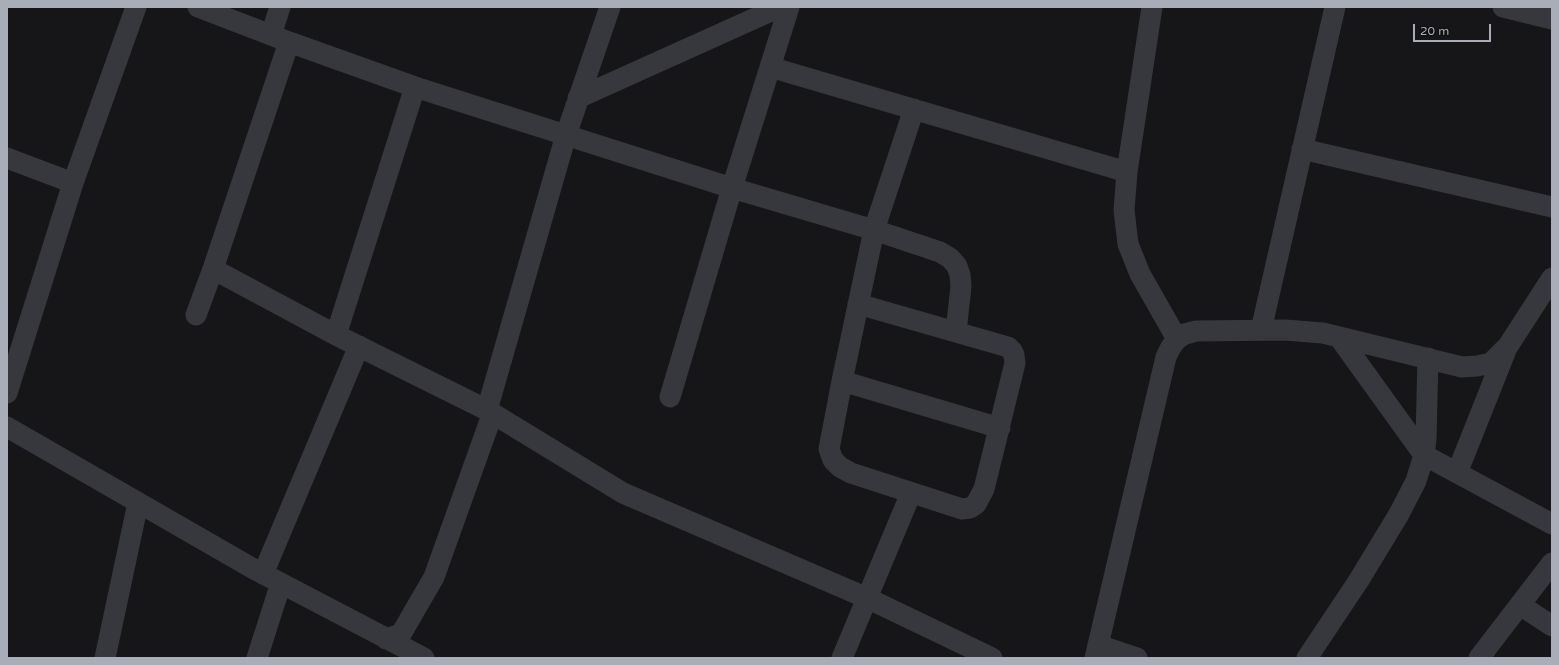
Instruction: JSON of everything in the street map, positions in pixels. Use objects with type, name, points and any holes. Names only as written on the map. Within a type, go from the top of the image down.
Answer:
[{"type":"street","points":[[7,393],[73,183],[136,7]]},
{"type":"street","points":[[198,7],[415,87],[732,188],[874,230],[940,252],[950,258],[957,266],[960,275],[961,286],[956,332]]},
{"type":"street","points":[[196,315],[213,269],[280,38],[280,7]]},
{"type":"street","points":[[487,410],[566,135],[610,7]]},
{"type":"street","points":[[578,98],[780,7]]},
{"type":"street","points":[[670,397],[732,188],[789,7]]},
{"type":"street","points":[[1152,7],[1127,172],[1124,210],[1128,244],[1140,274],[1177,339]]},
{"type":"street","points":[[1261,330],[1335,7]]},
{"type":"street","points":[[1503,7],[1552,19]]},
{"type":"street","points":[[770,67],[1127,172]]},
{"type":"street","points":[[336,336],[415,87]]},
{"type":"street","points":[[858,304],[1008,347],[1014,356],[1015,363],[984,489],[976,504],[970,508],[962,508],[911,493],[851,473],[840,467],[833,460],[829,449],[842,381],[858,304],[874,230],[914,109]]},
{"type":"street","points":[[1302,149],[1552,207]]},
{"type":"street","points":[[7,158],[73,183]]},
{"type":"street","points":[[213,269],[336,336],[487,410],[623,493],[867,598],[992,658]]},
{"type":"street","points":[[1457,473],[1508,346],[1552,278]]},
{"type":"street","points":[[1137,658],[1096,651],[1166,357],[1177,339],[1185,334],[1196,331],[1285,330],[1323,333],[1462,367],[1491,363],[1508,346]]},
{"type":"street","points":[[1339,337],[1424,455],[1552,524]]},
{"type":"street","points":[[257,658],[272,579],[359,346]]},
{"type":"street","points":[[1306,658],[1359,580],[1399,514],[1416,481],[1424,455],[1426,440],[1428,358]]},
{"type":"street","points":[[842,381],[1000,428]]},
{"type":"street","points":[[386,638],[401,634],[434,577],[492,415],[487,410]]},
{"type":"street","points":[[7,427],[272,579],[424,658]]},
{"type":"street","points":[[842,658],[911,493]]},
{"type":"street","points":[[105,658],[138,503]]},
{"type":"street","points":[[1479,658],[1552,564]]},
{"type":"street","points":[[1520,606],[1552,626]]}]
